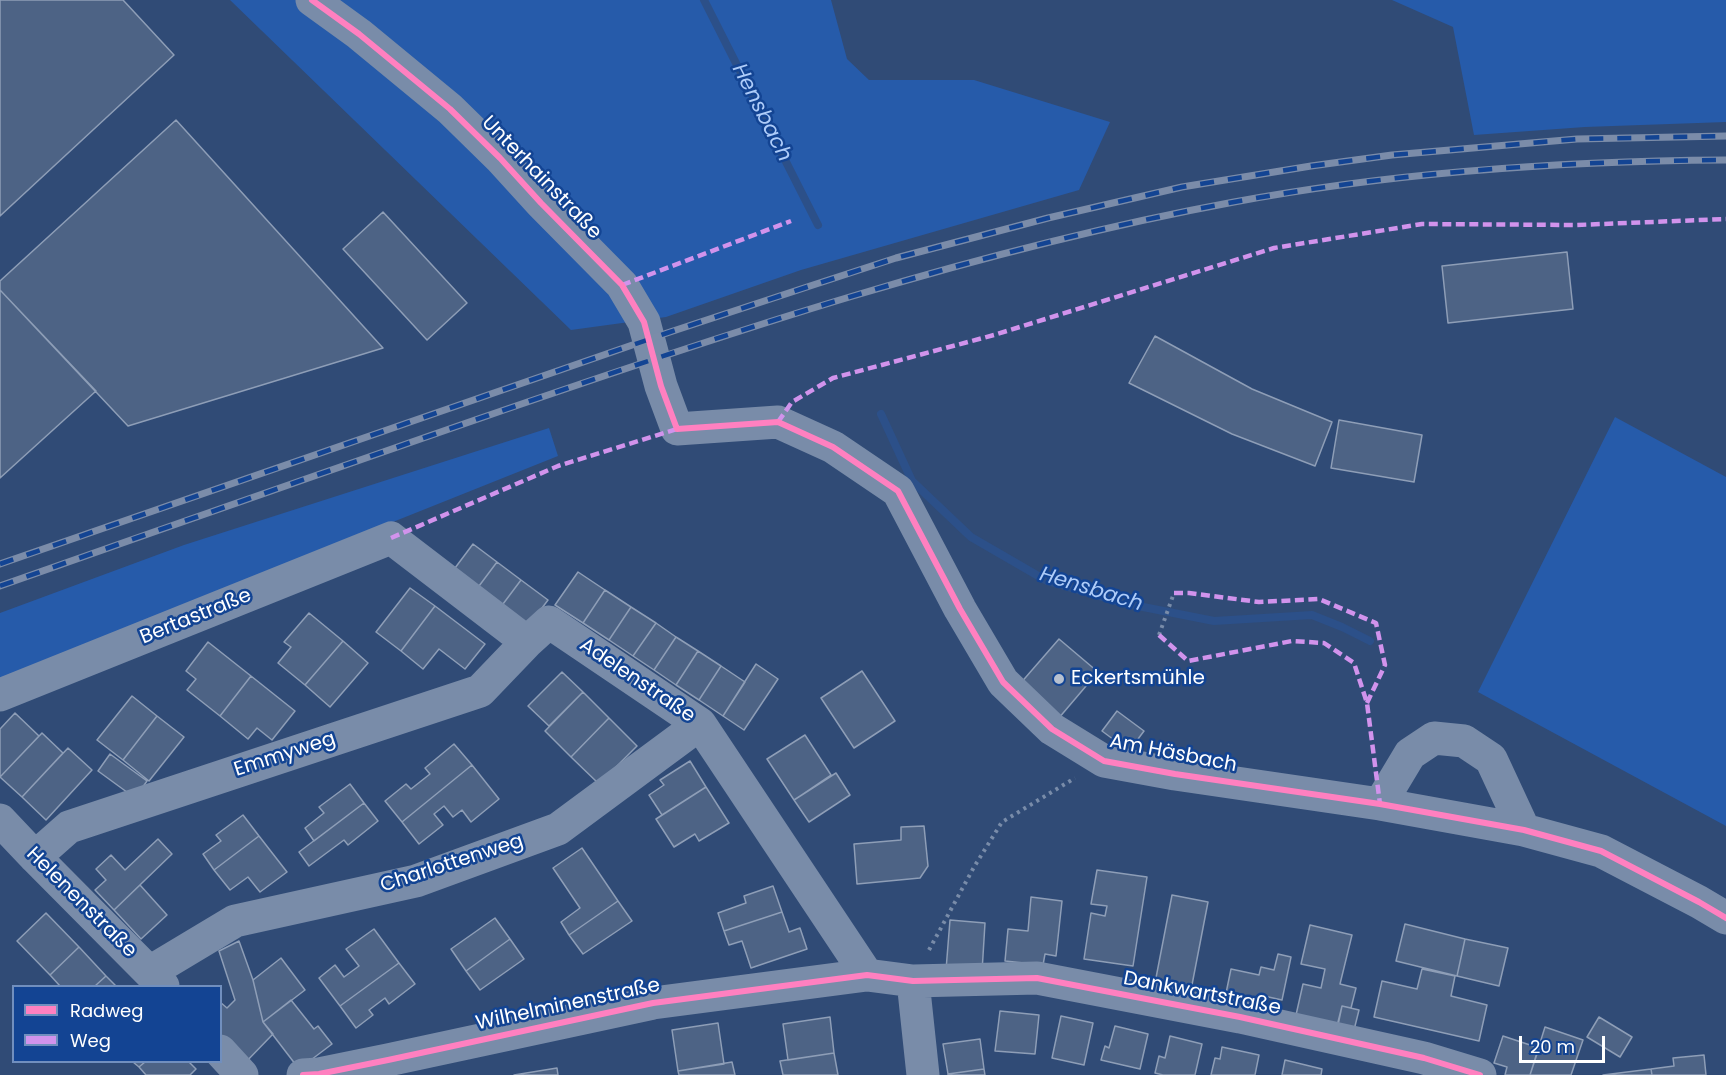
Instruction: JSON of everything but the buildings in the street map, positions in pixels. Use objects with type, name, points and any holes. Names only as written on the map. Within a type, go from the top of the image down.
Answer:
[{"type":"street","name":"Unterhainstraße","points":[[312,0],[359,34],[450,109],[622,285],[644,322],[661,386],[677,429]]},
{"type":"street","name":"Am Häsbach","points":[[677,429],[778,422],[833,447],[898,491],[960,609],[1003,682],[1052,729],[1104,760],[1174,774],[1380,804],[1524,830],[1601,851],[1726,918]]},
{"type":"street","name":"Bertastraße","points":[[0,695],[392,538],[527,642]]},
{"type":"street","name":"Adelenstraße","points":[[527,642],[549,622],[700,724],[867,975]]},
{"type":"street","name":"Emmyweg","points":[[35,857],[69,827],[480,691],[527,642]]},
{"type":"street","name":"Charlottenweg","points":[[157,979],[235,921],[416,881],[558,829],[700,724]]},
{"type":"street","points":[[1380,804],[1410,754],[1434,738],[1464,741],[1491,759],[1524,830]]},
{"type":"street","name":"Helenenstraße","points":[[0,820],[157,979]]},
{"type":"street","name":"Wilhelminenstraße","points":[[313,1075],[653,1003],[867,975],[913,981]]},
{"type":"street","name":"Dankwartstraße","points":[[913,981],[1037,978],[1240,1017],[1424,1058],[1480,1075]]},
{"type":"street","points":[[913,981],[923,1075]]},
{"type":"street","points":[[222,1053],[242,1075]]},
{"type":"path","points":[[1159,634],[1174,593]]},
{"type":"path","points":[[913,981],[974,867],[1002,822],[1104,760]]},
{"type":"shaded area","points":[[230,0],[831,0],[847,59],[869,80],[974,80],[1110,122],[1079,190],[801,270],[666,317],[571,330]]},
{"type":"shaded area","points":[[1392,0],[1726,0],[1726,122],[1585,127],[1474,135],[1453,27]]},
{"type":"shaded area","points":[[1615,417],[1726,477],[1726,826],[1478,692]]},
{"type":"shaded area","points":[[549,428],[558,456],[0,679],[0,613],[184,545]]},
{"type":"waterway","name":"Hensbach","points":[[704,0],[818,225]]},
{"type":"waterway","name":"Hensbach","points":[[881,414],[912,481],[971,537],[1047,581],[1123,603],[1214,621],[1312,615],[1370,641]]},
{"type":"railway","points":[[0,564],[667,333],[896,258],[1048,218],[1182,187],[1392,155],[1577,139],[1726,136]]},
{"type":"railway","points":[[0,586],[662,356],[850,297],[1041,244],[1234,202],[1356,183],[1541,166],[1726,160]]},
{"type":"marked path","points":[[778,422],[792,402],[833,378],[994,335],[1274,248],[1422,224],[1577,225],[1726,219]]},
{"type":"marked path","points":[[622,285],[791,221]]},
{"type":"marked path","points":[[391,538],[558,466],[677,429]]},
{"type":"marked path","points":[[1174,593],[1259,602],[1319,599],[1376,623],[1385,665],[1367,703]]},
{"type":"marked path","points":[[1159,635],[1188,661],[1292,641],[1324,643],[1354,663],[1367,703],[1380,804]]},
{"type":"cycle path","points":[[312,0],[359,34],[450,109],[622,285],[644,322],[661,386],[677,429],[778,422],[833,447],[898,491],[960,609],[1003,682],[1052,729],[1104,761],[1175,774],[1380,804],[1524,830],[1601,851],[1726,918]]},
{"type":"cycle path","points":[[303,1075],[388,1060],[653,1003],[867,975],[913,981],[1037,978],[1240,1017],[1424,1058],[1480,1075]]},
{"type":"place","name":"Eckertsmühle","points":[[1059,679]]}]
